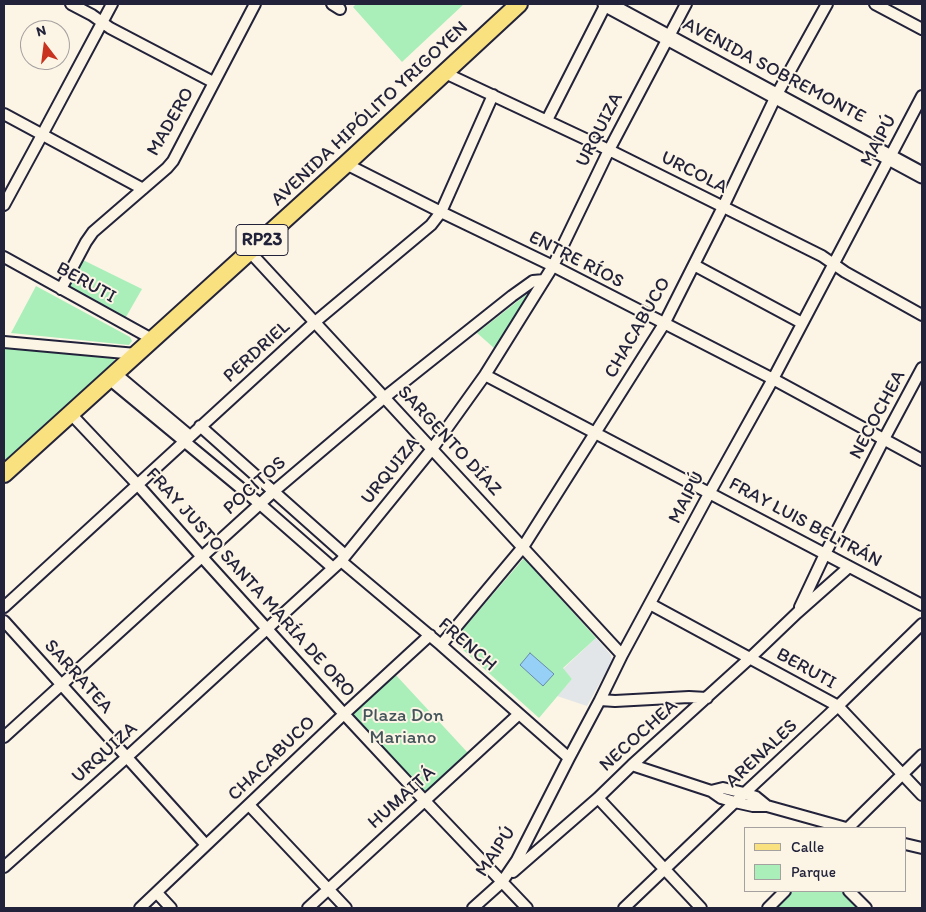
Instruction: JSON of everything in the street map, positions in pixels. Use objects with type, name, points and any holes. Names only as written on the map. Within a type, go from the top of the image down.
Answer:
[{"type":"main road","name":"AVENIDA HIPÓLITO YRIGOYEN","points":[[4,474],[346,164],[518,4]]},
{"type":"main road","name":"AVENIDA SOBREMONTE","points":[[606,4],[922,175]]},
{"type":"street","points":[[71,4],[92,15],[110,28],[213,82]]},
{"type":"street","points":[[4,205],[112,4]]},
{"type":"street","name":"MADERO","points":[[60,289],[93,232],[173,161],[255,4]]},
{"type":"street","points":[[547,120],[606,4]]},
{"type":"street","name":"URQUIZA","points":[[4,867],[127,757],[339,561],[432,449],[485,375],[552,266],[609,150],[686,4]]},
{"type":"street","name":"CHACABUCO","points":[[441,645],[523,547],[664,324],[776,96],[827,4]]},
{"type":"street","points":[[875,4],[922,29]]},
{"type":"street","name":"URCOLA","points":[[445,73],[609,150],[822,256],[845,272],[922,315]]},
{"type":"street","name":"PERDRIEL","points":[[4,607],[315,322],[431,225],[441,212],[493,95]]},
{"type":"street","name":"MAIPÚ","points":[[473,908],[502,882],[517,860],[622,655],[773,379],[922,96]]},
{"type":"street","points":[[4,114],[143,189]]},
{"type":"street","name":"ENTRE RÍOS","points":[[346,164],[552,266],[773,379],[922,460]]},
{"type":"street","name":"SARGENTO DÍAZ","points":[[250,251],[622,655]]},
{"type":"street","name":"BERUTI","points":[[4,257],[152,340]]},
{"type":"street","points":[[694,266],[802,323]]},
{"type":"street","name":"POCITOS","points":[[4,737],[273,492],[385,397],[512,296],[533,282],[544,280]]},
{"type":"street","points":[[4,342],[136,354]]},
{"type":"street","name":"NECOCHEA","points":[[797,613],[884,438],[922,368]]},
{"type":"street","name":"FRAY LUIS BELTRÁN","points":[[485,375],[922,605]]},
{"type":"street","name":"FRENCH","points":[[111,376],[187,439],[260,504],[339,561],[430,635],[569,758]]},
{"type":"street","name":"FRAY JUSTO SANTA MARÍA DE ORO","points":[[70,413],[138,484],[344,714],[527,908]]},
{"type":"street","name":"FRENCH","points":[[200,426],[273,492],[339,561]]},
{"type":"street","name":"NECOCHEA","points":[[502,882],[598,798],[849,567]]},
{"type":"street","name":"BERUTI","points":[[650,604],[838,706],[922,794]]},
{"type":"street","name":"SARRATEA","points":[[4,621],[206,845]]},
{"type":"street","name":"ARENALES","points":[[624,908],[922,624]]},
{"type":"street","name":"CHACABUCO","points":[[140,908],[430,635]]},
{"type":"street","points":[[600,700],[615,701],[689,696],[707,698]]},
{"type":"street","name":"HUMAITÁ","points":[[308,908],[519,714]]},
{"type":"street","points":[[848,827],[922,754]]},
{"type":"street","points":[[632,765],[711,790],[720,798],[753,806],[767,806],[843,827]]},
{"type":"street","points":[[711,790],[723,788],[744,793],[756,797],[767,806]]},
{"type":"street","points":[[598,798],[701,908]]},
{"type":"street","points":[[249,805],[346,908]]},
{"type":"street","points":[[906,844],[922,848]]},
{"type":"street","points":[[768,908],[784,892]]},
{"type":"street","points":[[850,892],[866,908]]},
{"type":"street","points":[[157,893],[171,908]]},
{"type":"shaded area","points":[[596,638],[611,655],[612,661],[587,706],[557,696],[572,679],[563,669]]},
{"type":"green space","points":[[356,4],[464,4],[402,62],[353,7]]},
{"type":"green space","points":[[83,260],[142,289],[126,317],[71,287],[70,282]]},
{"type":"green space","points":[[36,286],[130,337],[132,341],[129,345],[11,333]]},
{"type":"green space","points":[[532,290],[494,348],[477,333]]},
{"type":"green space","points":[[4,346],[111,356],[114,361],[4,464]]},
{"type":"green space","points":[[524,558],[596,638],[563,668],[572,679],[539,718],[453,641]]},
{"type":"green space","name":"Plaza Don Mariano","points":[[394,673],[469,754],[429,792],[422,792],[354,715],[354,712]]},
{"type":"green space","points":[[789,892],[843,892],[859,908],[773,908]]},
{"type":"water","points":[[530,653],[554,674],[543,686],[520,665]]}]
